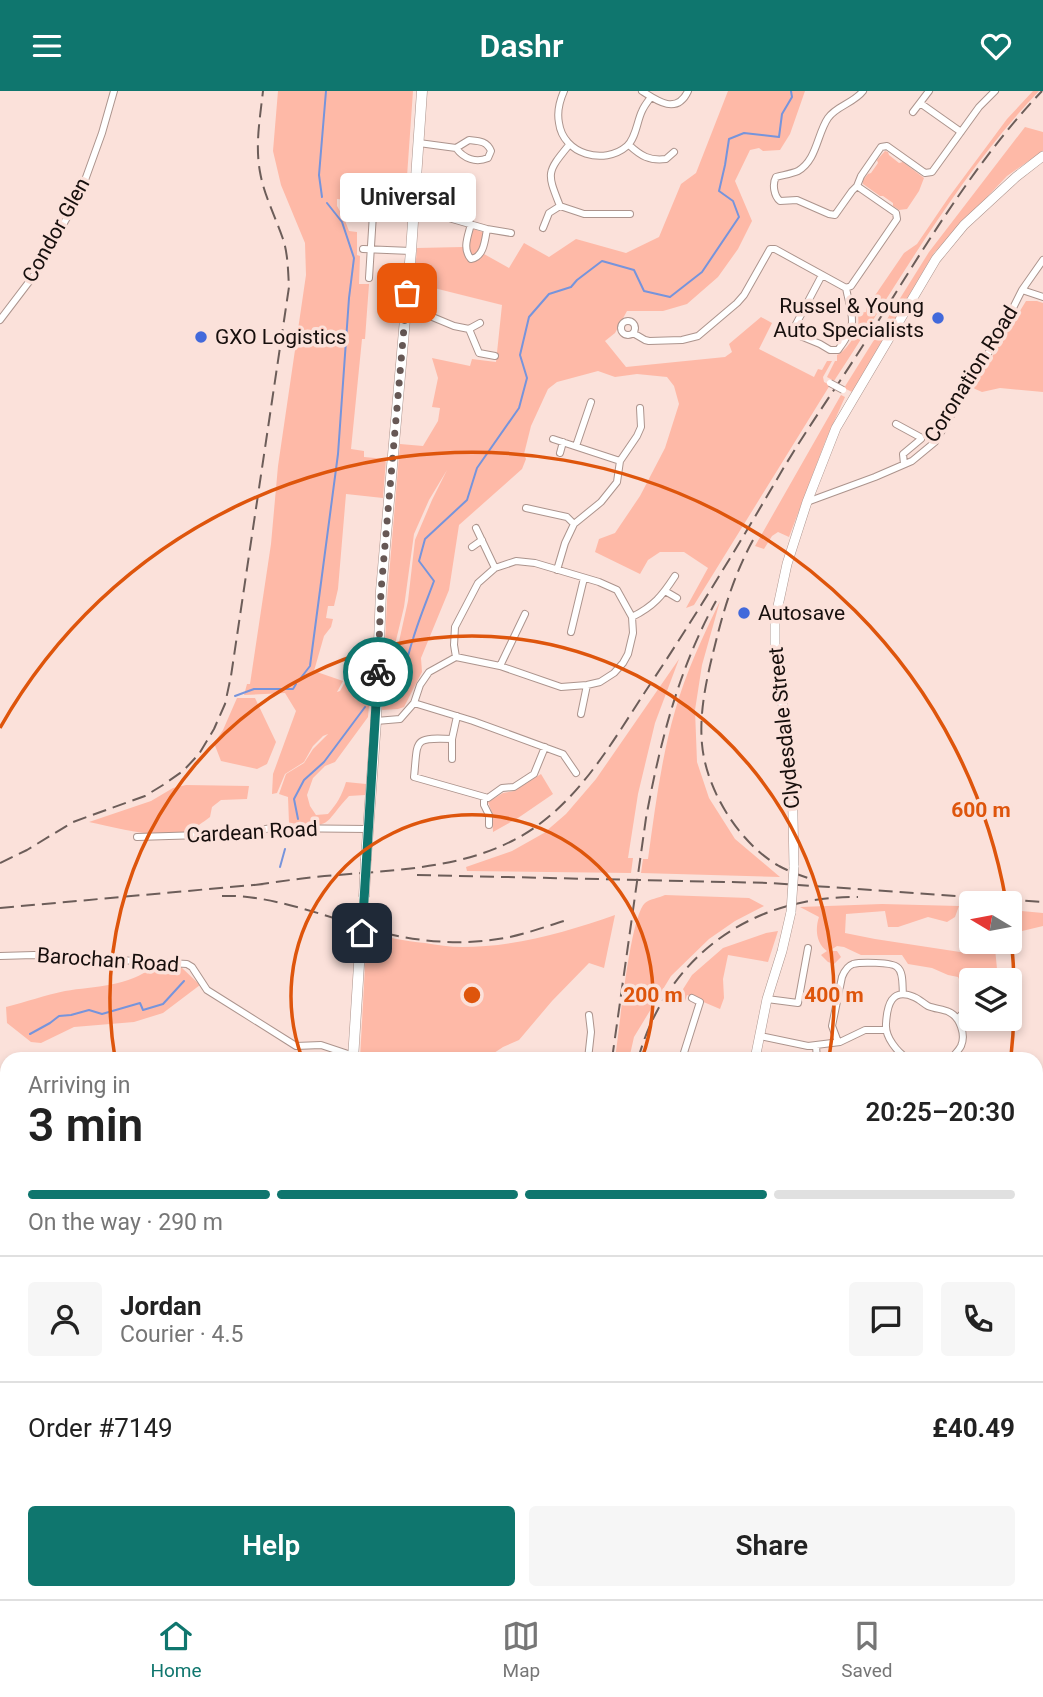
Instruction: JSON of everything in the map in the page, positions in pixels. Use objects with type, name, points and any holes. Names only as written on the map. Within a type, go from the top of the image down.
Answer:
[{"type":"main road","points":[[354,1052],[376,721],[381,591],[411,251],[422,91]]},
{"type":"main road","name":"Clydesdale Street","points":[[757,1052],[767,999],[791,912],[794,867],[792,768],[775,651],[775,620],[784,576],[807,502],[836,428],[924,278],[944,249],[990,201],[1043,156]]},
{"type":"street","name":"Condor Glen","points":[[0,320],[38,270],[80,194],[114,91]]},
{"type":"street","points":[[565,91],[558,115],[559,125],[569,145],[589,156],[604,156],[629,145],[642,111],[651,97]]},
{"type":"street","points":[[642,91],[660,103],[671,105],[681,100],[688,91]]},
{"type":"street","points":[[863,91],[829,116],[810,159],[804,166],[798,171],[776,177],[776,197],[782,202],[800,200],[835,215],[881,147],[891,148],[925,173],[935,170],[979,107],[995,91]]},
{"type":"street","points":[[914,112],[929,91]]},
{"type":"street","points":[[920,103],[961,132]]},
{"type":"street","points":[[419,143],[456,148],[469,140],[483,141],[491,151],[488,158],[482,160],[467,158],[456,148]]},
{"type":"street","points":[[561,207],[550,180],[553,165],[569,145]]},
{"type":"street","points":[[629,145],[647,159],[666,159],[674,152]]},
{"type":"street","points":[[846,288],[851,286],[897,219],[896,213],[857,186]]},
{"type":"street","points":[[543,228],[549,213],[561,207],[584,214],[630,214]]},
{"type":"street","points":[[414,208],[487,229],[512,233]]},
{"type":"street","points":[[369,278],[373,214]]},
{"type":"street","points":[[471,224],[466,246],[471,259],[478,257],[482,251],[487,229]]},
{"type":"street","points":[[363,249],[411,251]]},
{"type":"street","points":[[633,333],[649,341],[682,340],[698,336],[744,295],[770,249],[775,249],[846,288]]},
{"type":"street","name":"Coronation Road","points":[[807,502],[912,461],[935,442],[1001,332],[1022,290],[1042,263]]},
{"type":"street","points":[[822,275],[795,326],[798,335],[830,350],[838,349],[853,324],[846,288]]},
{"type":"street","points":[[1022,290],[1043,297]]},
{"type":"street","points":[[405,315],[430,316],[469,330],[480,323]]},
{"type":"street","points":[[469,330],[479,353],[495,356]]},
{"type":"street","points":[[830,383],[854,396]]},
{"type":"street","points":[[576,446],[591,402]]},
{"type":"street","points":[[557,570],[574,524],[601,502],[617,482],[620,461],[641,427],[640,408]]},
{"type":"street","points":[[576,413],[586,416]]},
{"type":"street","points":[[896,424],[921,439],[903,454],[904,464]]},
{"type":"street","points":[[553,439],[620,461]]},
{"type":"street","points":[[560,453],[563,442]]},
{"type":"street","points":[[537,510],[539,501]]},
{"type":"street","points":[[526,508],[567,517],[574,524]]},
{"type":"street","points":[[476,528],[495,568]]},
{"type":"street","points":[[472,547],[482,540]]},
{"type":"street","points":[[376,721],[400,719],[414,703],[420,685],[429,672],[456,657],[500,666],[561,687],[600,682],[623,663],[631,644],[632,617],[617,590],[535,563],[516,561],[495,568],[478,583],[455,627],[456,657]]},
{"type":"street","points":[[632,617],[648,609],[675,576]]},
{"type":"street","points":[[571,632],[584,578]]},
{"type":"street","points":[[665,591],[677,598]]},
{"type":"street","points":[[500,666],[525,614]]},
{"type":"street","points":[[581,714],[587,685]]},
{"type":"street","points":[[414,703],[563,754],[576,773]]},
{"type":"street","points":[[452,759],[452,739],[457,716]]},
{"type":"street","points":[[452,739],[426,738],[421,741],[417,750],[414,778],[484,797],[502,788],[514,787],[534,774],[545,747]]},
{"type":"street","points":[[484,797],[489,825]]},
{"type":"street","name":"Cardean Road","points":[[137,837],[233,834],[272,828],[368,829]]},
{"type":"street","points":[[767,999],[799,1003],[808,948]]},
{"type":"street","name":"Barochan Road","points":[[0,956],[34,955],[187,964],[192,967],[207,990],[296,1046],[321,1045],[339,1052]]},
{"type":"street","points":[[838,1042],[832,1026],[842,977],[849,966],[874,963],[898,967],[903,994]]},
{"type":"street","points":[[898,1052],[885,1030],[890,1002],[903,994],[930,1007],[949,1011],[957,1019],[962,1041],[957,1052]]},
{"type":"street","points":[[684,1052],[700,1002],[692,998]]},
{"type":"street","points":[[589,1015],[589,1052]]},
{"type":"street","points":[[760,1036],[816,1046],[838,1042],[866,1030],[885,1030]]},
{"type":"street","points":[[816,1046],[816,1052]]},
{"type":"shaded area","points":[[278,91],[413,91],[405,205],[337,199],[337,206],[349,231],[357,232],[359,284],[369,284],[351,449],[364,451],[364,457],[386,459],[383,498],[346,494],[338,589],[334,606],[328,606],[326,618],[333,619],[324,636],[314,671],[343,681],[337,692],[340,691],[372,648],[368,717],[335,762],[325,766],[313,778],[307,795],[316,815],[328,814],[339,799],[346,782],[366,784],[365,795],[349,796],[330,819],[314,825],[289,823],[288,797],[279,794],[286,774],[304,763],[328,734],[313,746],[304,762],[285,774],[277,793],[272,794],[273,774],[296,711],[285,693],[244,695],[247,684],[250,684],[271,544],[278,466],[306,275],[305,243],[281,185],[273,151]]},
{"type":"shaded area","points":[[728,91],[805,91],[790,134],[780,150],[750,150],[735,181],[752,221],[738,249],[718,277],[687,304],[663,311],[627,311],[615,333],[605,341],[626,367],[725,357],[732,352],[729,344],[761,317],[772,323],[759,349],[814,377],[827,361],[832,361],[823,377],[824,382],[830,385],[694,605],[686,608],[708,568],[684,552],[660,552],[648,560],[640,574],[595,552],[599,539],[615,533],[640,496],[665,448],[679,404],[674,386],[667,377],[637,374],[615,377],[598,371],[557,382],[548,389],[531,426],[522,469],[459,525],[449,590],[421,658],[422,672],[404,707],[382,710],[387,600],[400,444],[423,446],[438,421],[440,408],[432,407],[438,378],[432,358],[470,366],[472,359],[496,362],[502,305],[414,283],[417,248],[463,247],[468,227],[488,234],[484,254],[509,268],[524,243],[549,257],[576,239],[626,253],[659,237],[681,184],[696,173]],"holes":[[[447,470],[415,540],[408,601],[392,673],[393,653],[404,607],[414,534],[429,500]]]},
{"type":"shaded area","points":[[1033,91],[1039,91],[1009,124],[955,194],[834,381],[827,377],[837,361],[837,355],[847,347],[855,334],[858,313],[866,312],[868,300],[876,294],[904,253],[917,244],[1007,119]]},
{"type":"shaded area","points":[[1025,127],[1043,132],[1043,151],[1007,176],[934,253],[852,392],[844,388],[929,252]]},
{"type":"shaded area","points":[[885,151],[924,178],[907,209],[899,210],[893,203],[863,184],[863,180],[871,173]]},
{"type":"shaded area","points":[[1026,301],[1043,303],[1043,392],[1000,388],[982,392],[973,388]]},
{"type":"shaded area","points":[[841,395],[845,397],[789,537],[778,532],[764,549],[755,546]]},
{"type":"shaded area","points":[[720,601],[702,665],[695,710],[697,762],[709,798],[735,839],[780,877],[641,873],[643,859],[648,859],[662,766],[675,711],[701,641]]},
{"type":"shaded area","points":[[679,659],[655,723],[638,794],[628,858],[633,858],[631,873],[467,871],[466,867],[512,851],[544,833],[566,814],[596,779]]},
{"type":"shaded area","points":[[237,698],[255,698],[276,742],[267,764],[257,769],[221,761],[214,743]]},
{"type":"shaded area","points":[[541,774],[553,794],[493,832],[492,813],[488,802],[503,793],[514,791]]},
{"type":"shaded area","points":[[186,785],[249,786],[247,799],[221,800],[212,807],[210,817],[187,831],[151,834],[89,822],[151,801],[173,788]]},
{"type":"shaded area","points":[[665,895],[749,898],[764,906],[709,939],[671,976],[634,1037],[631,1052],[616,1052],[630,951],[640,912],[647,902]]},
{"type":"shaded area","points":[[882,904],[959,906],[955,917],[947,922],[928,917],[898,927],[888,927],[885,911],[846,914],[845,933],[959,952],[959,954],[996,954],[997,968],[959,968],[959,979],[932,968],[908,964],[902,955],[861,955],[837,946],[829,951],[837,951],[841,957],[834,964],[821,955],[827,951],[817,935],[819,917],[800,907]]},
{"type":"shaded area","points":[[1022,911],[1043,913],[1043,926],[1022,931]]},
{"type":"shaded area","points":[[615,915],[604,968],[589,963],[519,1040],[496,1052],[360,1052],[367,930],[388,937],[453,947],[501,944],[578,927]]},
{"type":"shaded area","points":[[778,931],[768,962],[728,955],[723,979],[724,998],[720,1009],[687,995],[685,1001],[678,997],[692,975],[723,948]]},
{"type":"shaded area","points":[[153,966],[181,967],[200,985],[163,1013],[134,1022],[74,1027],[41,1043],[31,1042],[7,1023],[6,1007],[65,991],[123,982]]},
{"type":"waterway","points":[[322,197],[319,175],[326,91]]},
{"type":"waterway","points":[[392,689],[403,671],[434,581],[419,561],[425,539],[467,500],[477,468],[519,408],[527,378],[520,355],[529,317],[549,294],[571,287],[602,261],[634,270],[644,291],[670,297],[702,272],[739,217],[733,201],[719,191],[729,139],[744,133],[779,137],[782,114],[792,97],[791,91]]},
{"type":"waterway","points":[[300,679],[310,666],[338,454],[354,258],[342,222],[327,203]]},
{"type":"waterway","points":[[235,696],[254,689],[293,689],[296,684]]},
{"type":"waterway","points":[[298,819],[294,799],[304,780],[324,762],[365,707]]},
{"type":"waterway","points":[[280,867],[285,849]]},
{"type":"waterway","points":[[30,1034],[59,1016],[89,1010],[102,1014],[140,1003],[143,1010],[163,1004],[184,981]]},
{"type":"railway","points":[[0,863],[73,822],[145,796],[183,771],[199,754],[225,704],[289,287],[285,245],[260,172],[258,131],[263,91]]},
{"type":"railway","points":[[255,885],[405,869],[471,857],[512,841],[534,828],[572,795],[603,755],[680,638],[790,457],[948,211],[993,149],[1042,91]]},
{"type":"railway","points":[[753,540],[731,591],[709,669],[702,719],[705,762],[727,814],[751,844],[779,866],[814,880]]},
{"type":"railway","points":[[613,1052],[646,818],[658,761],[681,679],[716,601]]},
{"type":"railway","points":[[417,875],[771,883],[1043,902]]},
{"type":"railway","points":[[0,908],[264,884]]},
{"type":"railway","points":[[222,896],[279,902],[373,930],[422,940],[472,942],[505,938],[567,920]]},
{"type":"railway","points":[[640,1052],[651,1022],[670,990],[692,962],[719,939],[749,921],[783,907],[819,899],[858,897]]},
{"type":"way so far","points":[[378,672],[381,591],[407,293]]},
{"type":"place","name":"Universal","points":[[407,293]]},
{"type":"place","name":"Russel & Young Auto Specialists","points":[[938,318]]},
{"type":"place","name":"GXO Logistics","points":[[201,337]]},
{"type":"place","name":"Autosave","points":[[744,613]]},
{"type":"route","points":[[362,933],[378,672]]}]
